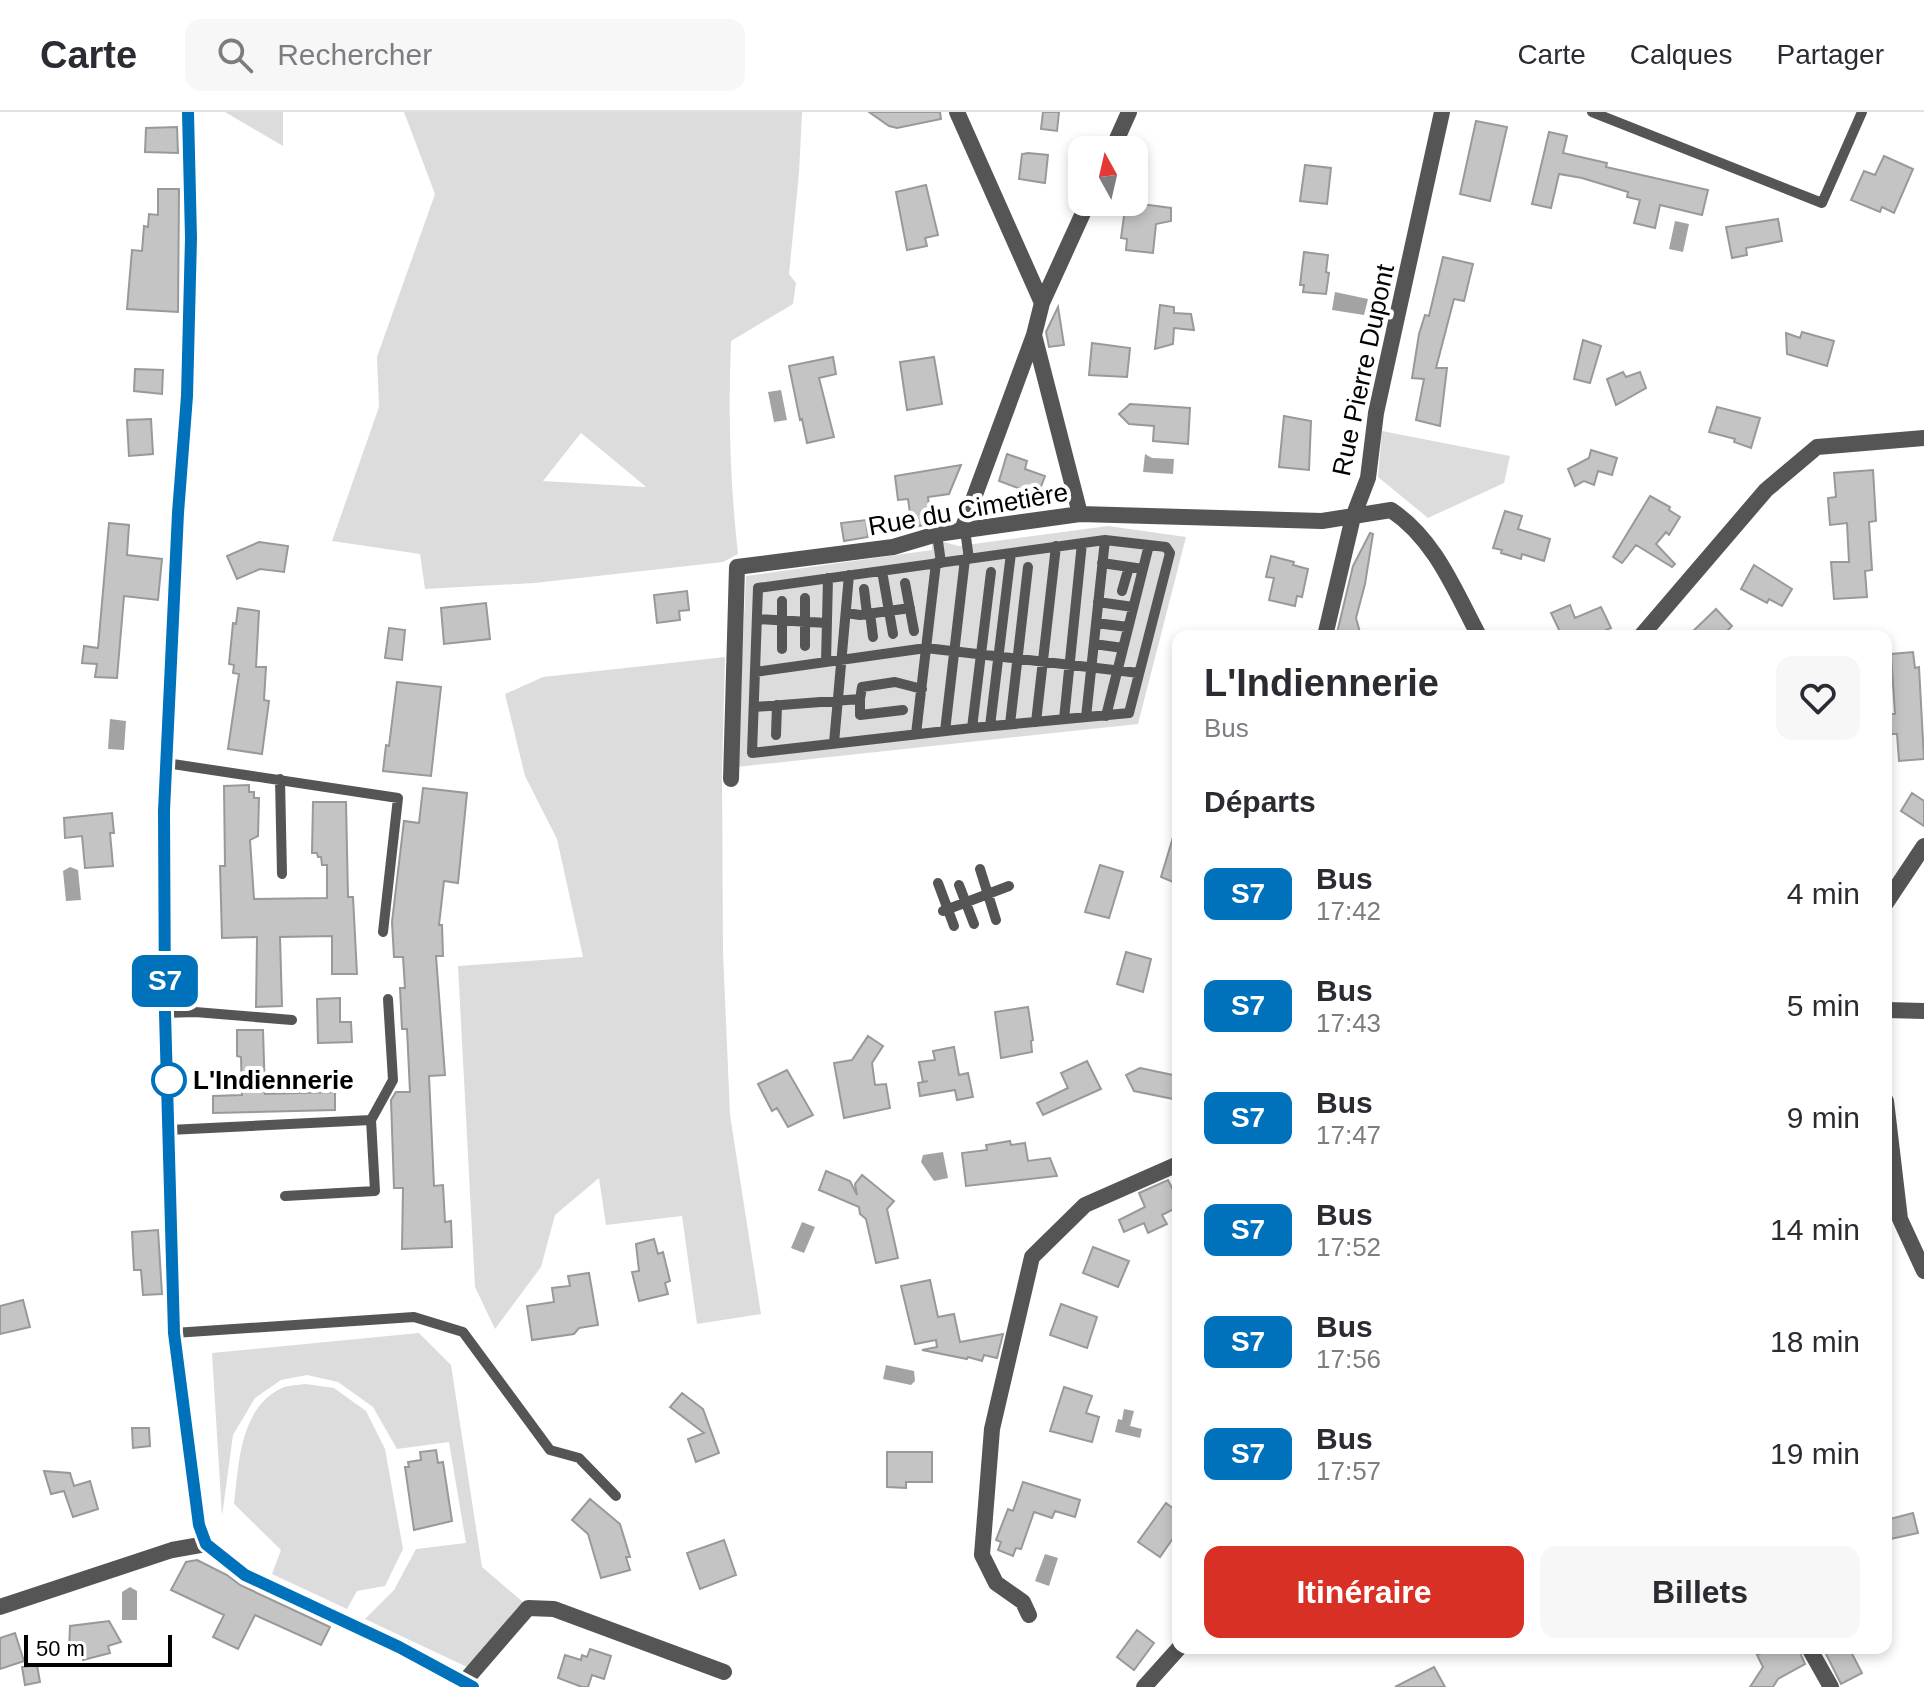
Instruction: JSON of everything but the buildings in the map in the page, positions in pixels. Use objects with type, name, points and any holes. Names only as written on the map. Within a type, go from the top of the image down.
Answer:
[{"type":"street","points":[[188,112],[191,238],[187,396],[178,513],[164,811],[165,1013],[174,1333],[199,1525],[206,1544],[245,1575],[399,1647],[468,1684],[528,1608],[554,1609],[724,1672]]},
{"type":"street","points":[[957,112],[1042,303]]},
{"type":"street","points":[[1118,136],[1129,112]]},
{"type":"street","name":"Rue Pierre Dupont","points":[[1326,630],[1353,517],[1368,478],[1376,413],[1442,112]]},
{"type":"street","points":[[964,530],[1034,335],[1042,303],[1082,216]]},
{"type":"street","points":[[1034,335],[1080,514]]},
{"type":"street","points":[[1646,630],[1766,490],[1817,447],[1924,438]]},
{"type":"street","name":"Rue du Cimetière","points":[[731,779],[737,567],[893,547],[937,534],[1080,514],[1322,521],[1391,510],[1411,523],[1435,554],[1476,630]]},
{"type":"street","points":[[1892,894],[1924,846]]},
{"type":"street","points":[[1892,1010],[1924,1011]]},
{"type":"street","points":[[1892,1152],[1900,1219],[1922,1264]]},
{"type":"street","points":[[1029,1615],[1023,1602],[996,1583],[982,1555],[992,1429],[1032,1257],[1085,1205],[1172,1167]]},
{"type":"street","points":[[0,1607],[172,1550],[206,1544]]},
{"type":"street","points":[[1144,1687],[1174,1654]]},
{"type":"street","points":[[1812,1654],[1831,1687]]},
{"type":"lane","points":[[1592,112],[1822,203],[1862,112]]},
{"type":"lane","points":[[1086,717],[1104,540],[1102,513]]},
{"type":"lane","points":[[945,731],[967,559],[964,530]]},
{"type":"lane","points":[[916,734],[939,563],[937,534]]},
{"type":"lane","points":[[1104,540],[1166,547],[1170,553],[1129,713],[752,753],[758,588],[1104,540]]},
{"type":"lane","points":[[1064,719],[1082,543]]},
{"type":"lane","points":[[1106,716],[1149,545]]},
{"type":"lane","points":[[1036,722],[1056,546]]},
{"type":"lane","points":[[990,726],[1011,553]]},
{"type":"lane","points":[[1102,563],[1143,569]]},
{"type":"lane","points":[[1010,724],[1028,567]]},
{"type":"lane","points":[[1122,591],[1129,567]]},
{"type":"lane","points":[[882,571],[893,634]]},
{"type":"lane","points":[[972,728],[991,572]]},
{"type":"lane","points":[[834,743],[849,575]]},
{"type":"lane","points":[[826,662],[828,578]]},
{"type":"lane","points":[[905,583],[914,631]]},
{"type":"lane","points":[[864,589],[873,637]]},
{"type":"lane","points":[[805,598],[805,646]]},
{"type":"lane","points":[[782,601],[782,649]]},
{"type":"lane","points":[[1098,602],[1133,607]]},
{"type":"lane","points":[[846,613],[869,614],[910,608]]},
{"type":"lane","points":[[757,619],[827,623]]},
{"type":"lane","points":[[1096,623],[1128,627]]},
{"type":"lane","points":[[1094,644],[1123,648]]},
{"type":"lane","points":[[755,672],[926,648],[1139,673]]},
{"type":"lane","points":[[903,710],[860,715],[862,687],[895,682],[922,689]]},
{"type":"lane","points":[[754,707],[860,699]]},
{"type":"lane","points":[[776,735],[777,705]]},
{"type":"lane","points":[[166,763],[398,798],[383,932]]},
{"type":"lane","points":[[280,779],[282,874]]},
{"type":"lane","points":[[980,869],[996,920]]},
{"type":"lane","points":[[938,883],[954,926]]},
{"type":"lane","points":[[959,885],[974,924]]},
{"type":"lane","points":[[946,910],[1009,886]]},
{"type":"lane","points":[[285,1196],[375,1191],[371,1120],[393,1080],[388,999]]},
{"type":"lane","points":[[165,1013],[195,1012],[292,1020]]},
{"type":"lane","points":[[169,1130],[371,1120]]},
{"type":"lane","points":[[174,1333],[414,1317],[463,1332],[550,1450],[579,1458],[616,1496]]},
{"type":"shaded area","points":[[225,112],[283,112],[283,146]]},
{"type":"shaded area","points":[[404,112],[802,112],[789,274],[796,283],[793,304],[731,341],[730,448],[738,554],[723,562],[534,583],[425,589],[420,554],[332,541],[379,407],[377,357],[435,194]],"holes":[[[581,433],[645,487],[543,481]]]},
{"type":"shaded area","points":[[1675,221],[1689,224],[1683,252],[1669,249]]},
{"type":"shaded area","points":[[1335,292],[1368,299],[1364,315],[1332,310]]},
{"type":"shaded area","points":[[781,390],[787,420],[774,422],[768,392]]},
{"type":"shaded area","points":[[1382,431],[1510,456],[1504,483],[1428,518],[1378,477]]},
{"type":"shaded area","points":[[1145,454],[1152,458],[1174,459],[1173,474],[1143,472]]},
{"type":"shaded area","points":[[1108,526],[1186,537],[1138,724],[737,767],[746,576],[932,550],[932,543],[959,546]]},
{"type":"shaded area","points":[[725,657],[723,952],[730,1115],[761,1314],[697,1324],[682,1216],[606,1225],[599,1178],[555,1215],[541,1267],[495,1329],[475,1287],[458,966],[583,957],[557,839],[525,776],[505,694],[543,677]]},
{"type":"shaded area","points":[[110,719],[126,721],[124,750],[108,749]]},
{"type":"shaded area","points":[[70,867],[78,870],[81,900],[66,901],[63,871]]},
{"type":"shaded area","points":[[943,1152],[948,1178],[934,1181],[921,1162],[923,1155]]},
{"type":"shaded area","points":[[802,1222],[815,1227],[804,1253],[791,1248]]},
{"type":"shaded area","points":[[419,1333],[451,1365],[482,1567],[524,1603],[467,1667],[365,1619],[394,1590],[416,1549],[466,1543],[449,1442],[397,1449],[373,1407],[338,1382],[307,1375],[281,1380],[255,1398],[233,1435],[222,1516],[212,1353]]},
{"type":"shaded area","points":[[886,1365],[914,1371],[915,1381],[911,1385],[883,1379]]},
{"type":"shaded area","points":[[306,1384],[334,1388],[366,1411],[385,1449],[403,1549],[385,1586],[357,1591],[347,1609],[272,1574],[281,1550],[234,1504],[240,1455],[249,1423],[257,1409],[282,1388]]},
{"type":"shaded area","points":[[1124,1409],[1134,1411],[1130,1426],[1142,1429],[1140,1438],[1115,1432]]},
{"type":"shaded area","points":[[1045,1554],[1058,1558],[1049,1586],[1035,1581]]},
{"type":"shaded area","points":[[130,1587],[137,1591],[137,1620],[122,1620],[122,1592]]},
{"type":"bus line","name":"S7","points":[[188,112],[191,238],[187,396],[178,513],[164,811],[165,1013],[174,1333],[199,1525],[206,1544],[245,1575],[399,1647],[473,1687]]},
{"type":"place","name":"L'Indiennerie","points":[[169,1080]]}]
